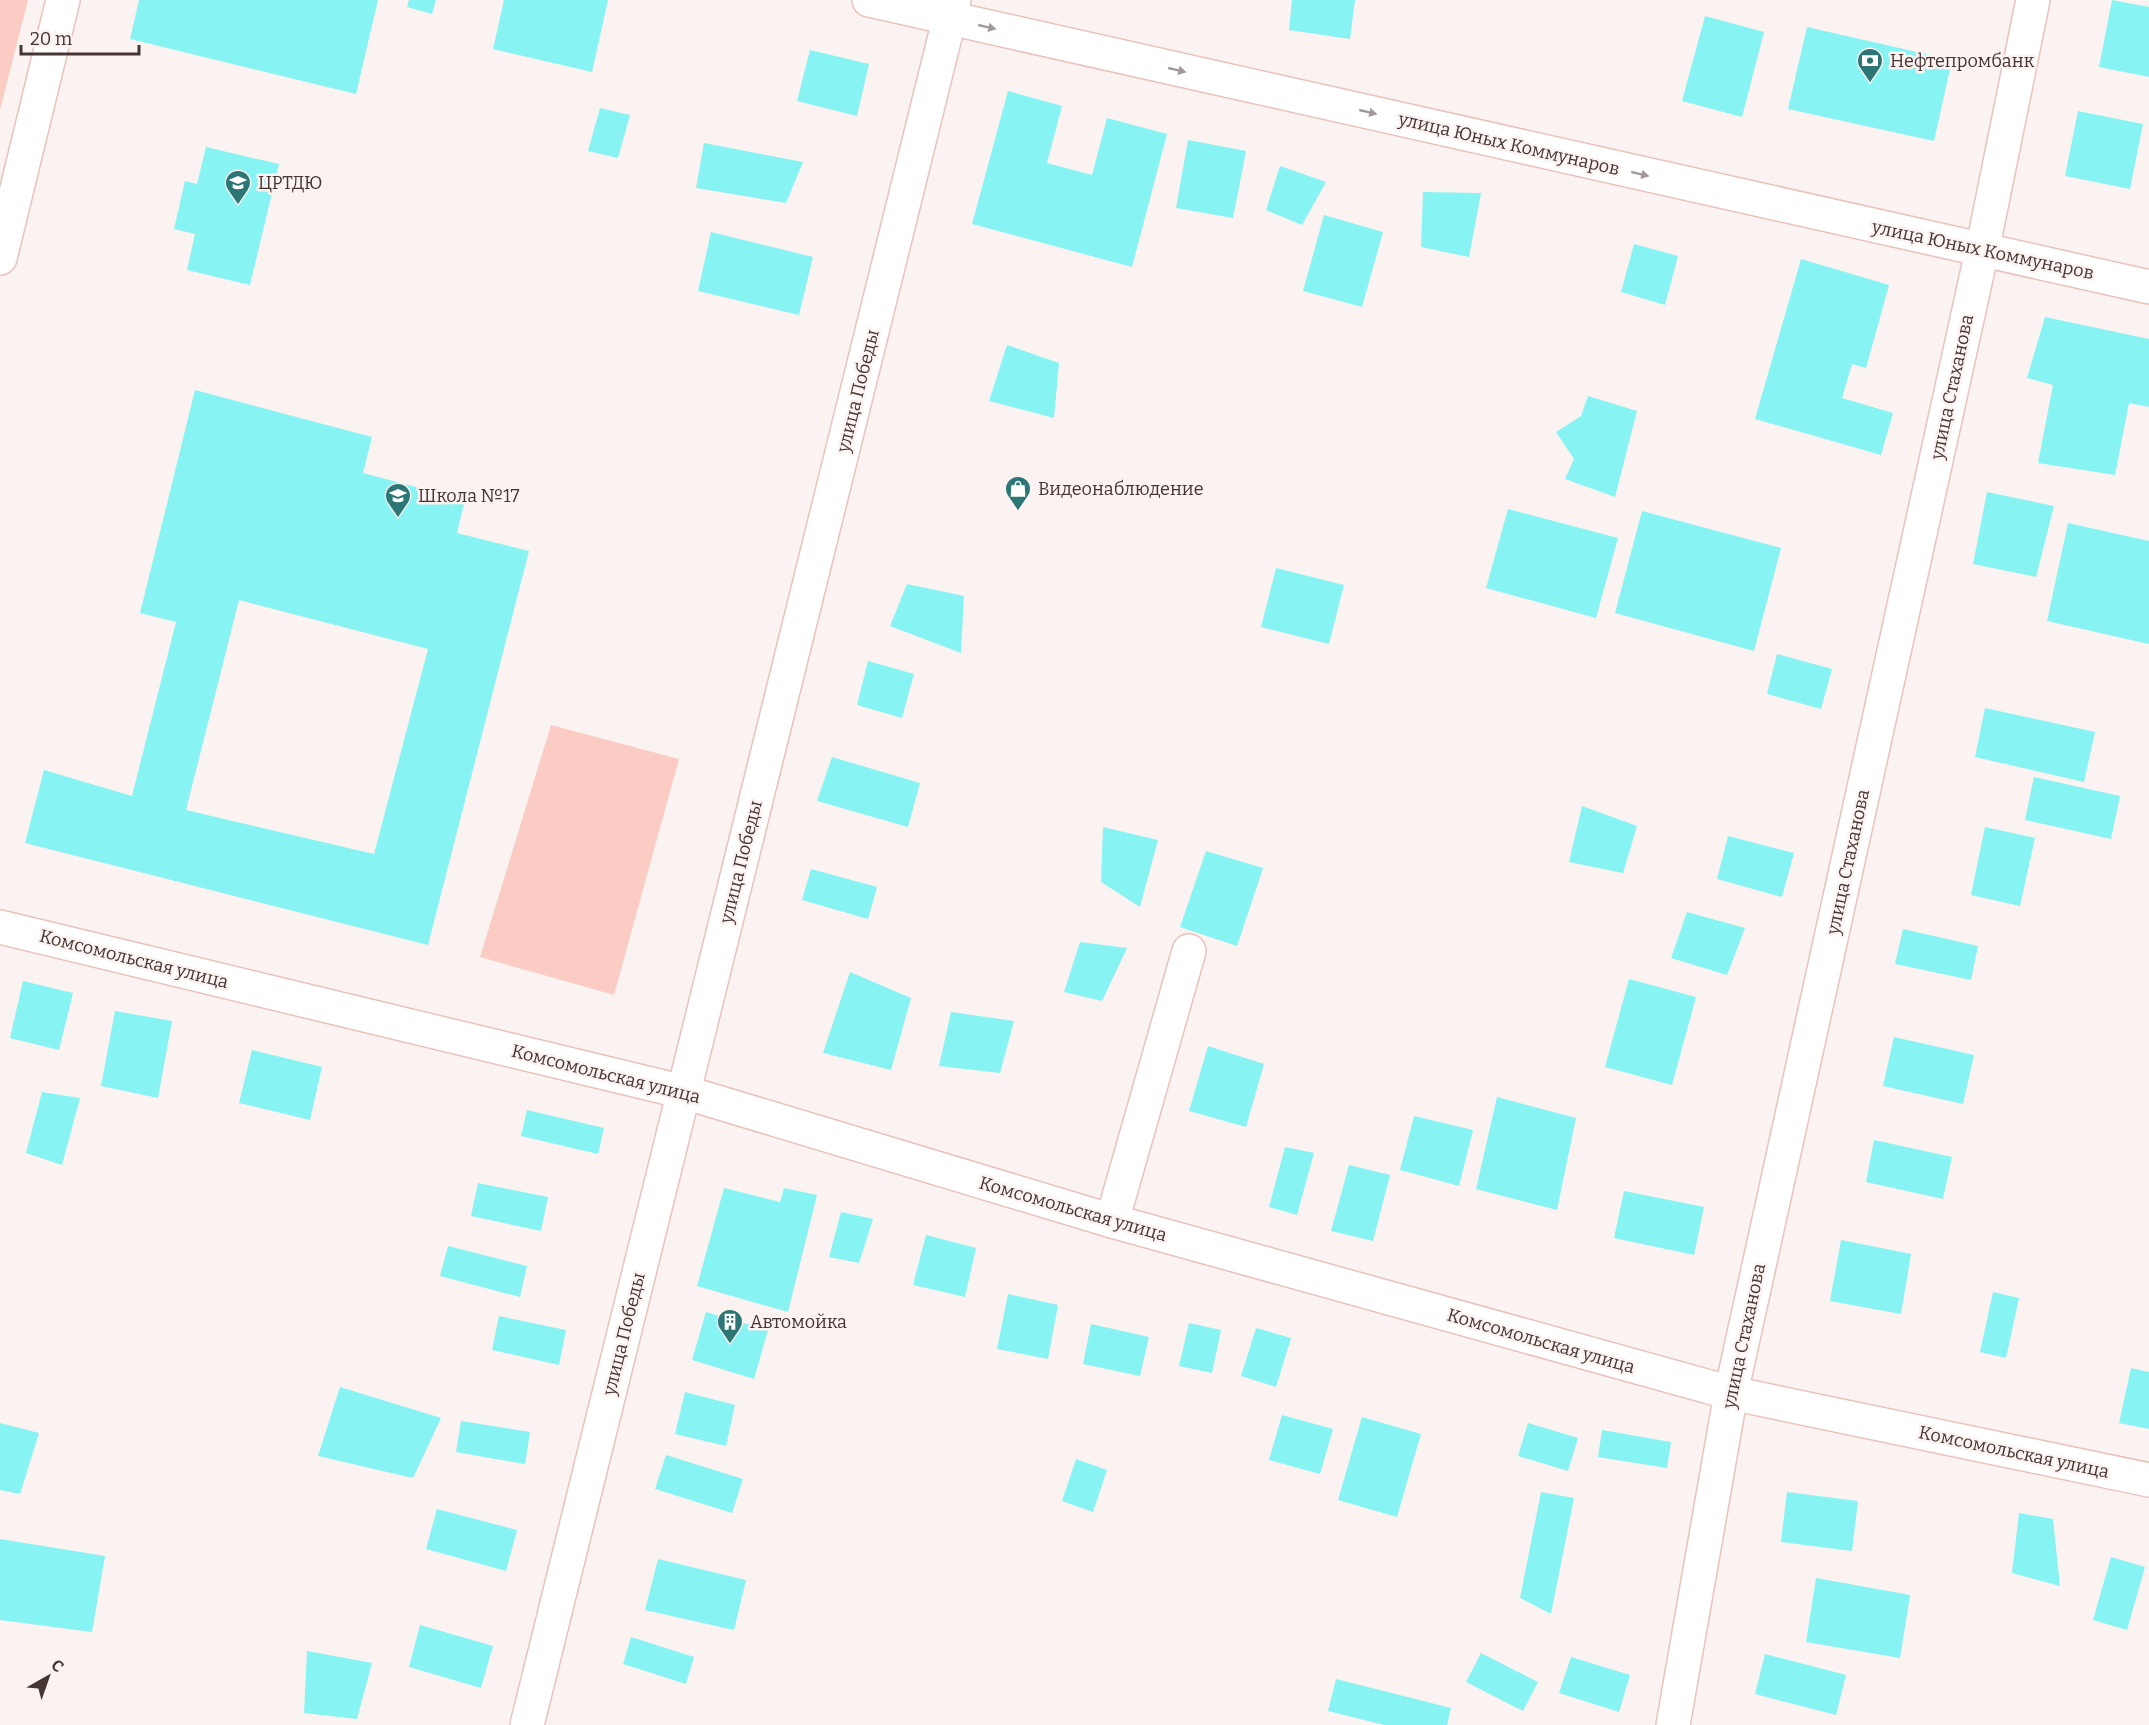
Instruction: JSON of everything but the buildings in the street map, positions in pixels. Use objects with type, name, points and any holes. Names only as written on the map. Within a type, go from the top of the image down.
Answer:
[{"type":"street","points":[[0,258],[63,0]]},
{"type":"street","name":"улица Юных Коммунаров","points":[[869,0],[952,9],[2149,287]]},
{"type":"street","name":"улица Стаханова","points":[[1673,1725],[1731,1393],[1983,250],[2033,0]]},
{"type":"street","name":"улица Победы","points":[[527,1725],[952,9]]},
{"type":"street","name":"Комсомольская улица","points":[[0,927],[684,1092],[1112,1221],[1731,1393],[2149,1480]]},
{"type":"street","points":[[1112,1221],[1189,951]]},
{"type":"shaded area","points":[[0,0],[28,0],[0,110]]},
{"type":"shaded area","points":[[551,725],[679,759],[614,995],[480,957]]},
{"type":"place","name":"Нефтепромбанк","points":[[1870,84]]},
{"type":"place","name":"ЦРТДЮ","points":[[238,206]]},
{"type":"place","name":"Видеонаблюдение","points":[[1018,512]]},
{"type":"place","name":"Школа №17","points":[[398,519]]},
{"type":"place","name":"Автомойка","points":[[730,1345]]}]
